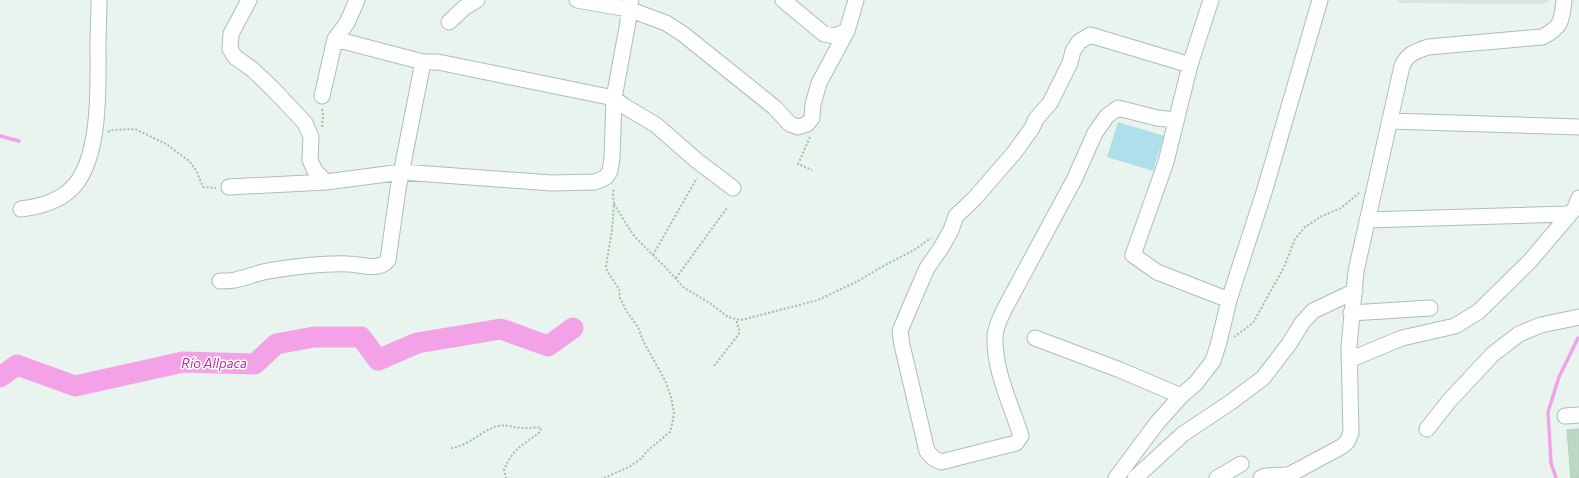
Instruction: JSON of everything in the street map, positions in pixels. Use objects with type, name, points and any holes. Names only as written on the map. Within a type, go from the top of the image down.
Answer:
[{"type":"street","points":[[21,209],[60,198],[70,190],[80,178],[86,164],[94,137],[99,80],[99,0]]},
{"type":"street","points":[[250,0],[231,34],[230,49],[236,57],[252,69],[305,124],[311,137],[310,160],[315,171],[326,182]]},
{"type":"street","points":[[322,96],[335,39],[348,23],[357,0]]},
{"type":"street","points":[[449,22],[464,7],[477,0]]},
{"type":"street","points":[[577,0],[630,5],[666,23],[683,34],[774,107],[790,124],[798,127],[807,124],[812,118],[813,104],[819,83],[846,31],[856,0]]},
{"type":"street","points":[[784,0],[824,34],[835,36],[846,31]]},
{"type":"street","points":[[1211,0],[1190,65],[1166,162],[1133,255],[1158,272],[1229,300]]},
{"type":"street","points":[[1116,478],[1156,423],[1196,382],[1213,361],[1229,300],[1267,181],[1320,0]]},
{"type":"street","points":[[1261,478],[1266,476],[1285,477],[1347,442],[1351,433],[1349,360],[1356,271],[1389,121],[1402,66],[1405,60],[1410,54],[1428,47],[1542,38],[1554,31],[1559,24],[1564,0]]},
{"type":"street","points":[[229,187],[326,182],[402,172],[551,183],[594,182],[606,176],[610,170],[612,158],[614,98],[630,5]]},
{"type":"street","points":[[1176,120],[1157,118],[1118,108],[1106,116],[1095,133],[1074,180],[998,322],[995,336],[997,364],[1021,436],[1020,439],[1016,443],[941,462],[933,458],[927,451],[900,331],[927,268],[941,248],[951,230],[956,216],[974,199],[1014,153],[1032,128],[1036,119],[1050,103],[1070,63],[1073,51],[1079,42],[1090,34],[1190,65]]},
{"type":"street","points":[[335,39],[423,62],[438,62],[614,98],[624,106],[656,125],[696,160],[733,188]]},
{"type":"street","points":[[220,281],[236,280],[269,271],[320,265],[348,264],[378,267],[388,260],[398,189],[423,62]]},
{"type":"street","points":[[1389,121],[1579,127]]},
{"type":"street","points":[[1349,360],[1402,338],[1455,326],[1478,312],[1530,261],[1575,208],[1579,198]]},
{"type":"street","points":[[1367,220],[1569,214]]},
{"type":"street","points":[[1135,478],[1183,434],[1231,402],[1263,378],[1313,310],[1355,290]]},
{"type":"street","points":[[1352,313],[1430,308]]},
{"type":"street","points":[[1427,429],[1449,400],[1488,359],[1519,334],[1541,325],[1579,317]]},
{"type":"street","points":[[1034,338],[1120,370],[1181,396]]},
{"type":"street","points":[[1217,478],[1241,464]]},
{"type":"path","points":[[812,118],[810,138],[798,164],[812,170]]},
{"type":"path","points":[[94,137],[103,137],[108,131],[111,130],[135,130],[166,144],[189,161],[199,177],[203,187],[229,187]]},
{"type":"path","points":[[604,478],[629,467],[642,458],[670,432],[674,420],[671,397],[665,380],[643,341],[638,327],[627,312],[620,298],[619,289],[607,271],[606,266],[609,253],[614,204],[613,194],[616,179],[615,174],[610,170]]},
{"type":"path","points":[[653,255],[697,178]]},
{"type":"path","points":[[1219,342],[1228,341],[1253,323],[1284,267],[1295,239],[1305,227],[1322,216],[1342,208],[1359,193]]},
{"type":"path","points":[[614,204],[628,227],[683,287],[711,304],[728,317],[736,320],[749,319],[788,307],[818,300],[856,282],[914,250],[932,236]]},
{"type":"path","points":[[676,278],[727,208]]},
{"type":"path","points":[[714,366],[739,334],[736,320]]},
{"type":"path","points":[[451,448],[467,444],[482,433],[499,426],[541,428],[540,432],[527,440],[511,454],[504,470],[506,478]]},
{"type":"shaded area","points":[[1397,0],[1549,0],[1544,4],[1400,3]]},
{"type":"shaded area","points":[[1118,122],[1164,136],[1153,171],[1107,157]]},
{"type":"building","points":[[1579,429],[1579,478],[1571,478],[1567,430]]},
{"type":"waterway","points":[[0,136],[19,141]]},
{"type":"waterway","name":"Río Allpaca","points":[[0,377],[17,365],[75,386],[183,362],[255,364],[276,344],[314,337],[361,337],[378,360],[417,343],[501,329],[548,346],[573,328]]},
{"type":"waterway","points":[[1556,478],[1551,463],[1548,412],[1559,377],[1578,338]]}]
